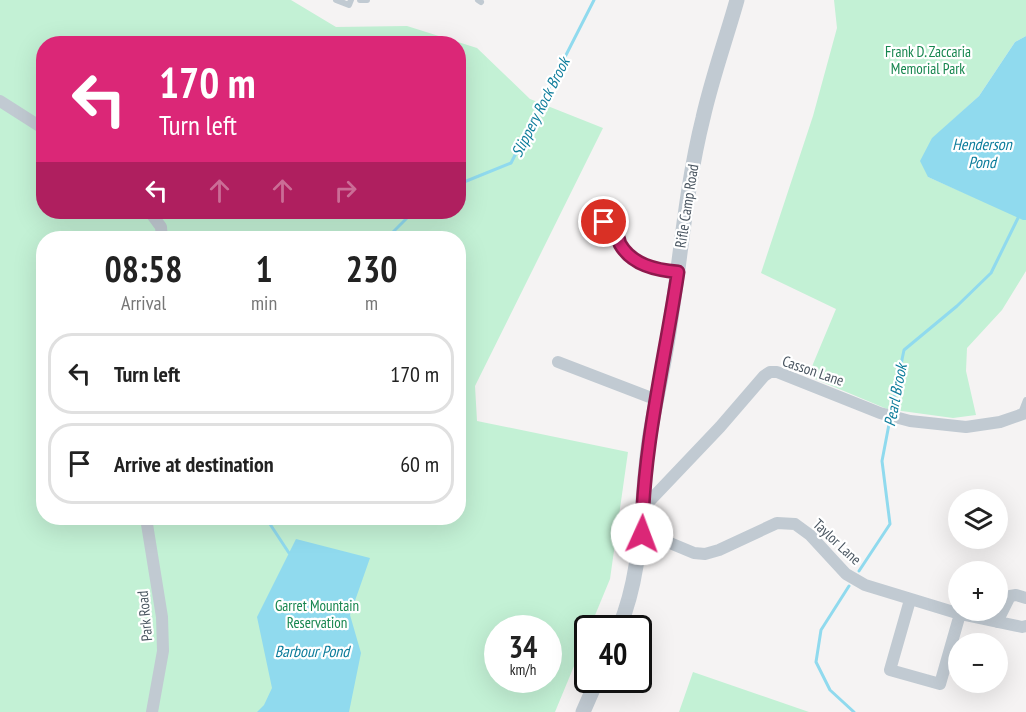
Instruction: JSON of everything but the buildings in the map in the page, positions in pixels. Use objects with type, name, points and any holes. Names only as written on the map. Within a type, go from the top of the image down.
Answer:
[{"type":"street","points":[[722,0],[736,5]]},
{"type":"street","name":"Rifle Camp Road","points":[[625,615],[634,584],[642,534],[649,441],[703,116],[736,5]]},
{"type":"street","points":[[0,101],[36,124]]},
{"type":"street","points":[[558,362],[657,400]]},
{"type":"street","name":"Casson Lane","points":[[643,508],[770,372],[793,377],[880,413],[910,421],[966,427],[1000,422],[1023,413]]},
{"type":"street","name":"Taylor Lane","points":[[642,534],[694,553],[705,554],[719,550],[777,523],[795,524],[810,535],[846,574],[865,585],[948,611]]},
{"type":"street","name":"Park Road","points":[[147,525],[162,617],[163,651],[152,712]]},
{"type":"street","points":[[998,622],[1010,596],[1026,598]]},
{"type":"street","points":[[910,600],[890,670],[940,684],[958,621]]},
{"type":"street","name":"Taylor Lane","points":[[993,621],[1026,626]]},
{"type":"street","points":[[583,712],[591,693]]},
{"type":"lane","points":[[336,0],[349,4],[351,0]]},
{"type":"lane","points":[[360,0],[368,0]]},
{"type":"lane","points":[[604,222],[617,236],[620,244],[630,256],[641,264],[654,269],[678,272]]},
{"type":"lane","points":[[1023,413],[1026,400]]},
{"type":"green space","name":"Garret Mountain Reservation","points":[[0,0],[291,0],[336,27],[407,26],[439,36],[36,36],[36,219],[466,219],[466,45],[477,48],[530,99],[603,128],[475,386],[477,421],[628,452],[610,579],[595,615],[574,615],[574,666],[555,712],[0,712]]},
{"type":"green space","name":"Frank D. Zaccaria Memorial Park","points":[[834,0],[1026,0],[1026,36],[1015,42],[979,96],[933,138],[928,177],[1026,220],[1026,271],[1002,310],[967,348],[966,371],[976,415],[953,418],[887,409],[808,376],[836,309],[761,273],[813,116],[837,28]]},
{"type":"green space","points":[[693,672],[809,712],[679,712]]},
{"type":"water","name":"Henderson Pond","points":[[1026,36],[1026,220],[1023,220],[928,177],[920,161],[932,138],[979,96],[1015,42]]},
{"type":"water","name":"Barbour Pond","points":[[296,539],[370,558],[350,615],[361,653],[349,712],[257,712],[264,705],[272,688],[257,617]]},
{"type":"waterway","name":"Slippery Rock Brook","points":[[466,181],[511,163],[594,0]]},
{"type":"waterway","name":"Pearl Brook","points":[[891,412],[904,350],[957,306],[991,273],[1018,218]]},
{"type":"waterway","name":"Slippery Rock Brook","points":[[394,231],[406,219]]},
{"type":"waterway","name":"Pearl Brook","points":[[859,571],[890,524],[882,461],[890,419]]},
{"type":"waterway","name":"Slippery Rock Brook","points":[[271,525],[289,553]]},
{"type":"waterway","name":"Pearl Brook","points":[[849,586],[821,630],[816,662],[830,690],[854,712]]},
{"type":"route","points":[[604,222],[617,236],[620,244],[630,256],[641,264],[654,269],[678,272],[649,441],[643,495],[642,534]]}]
